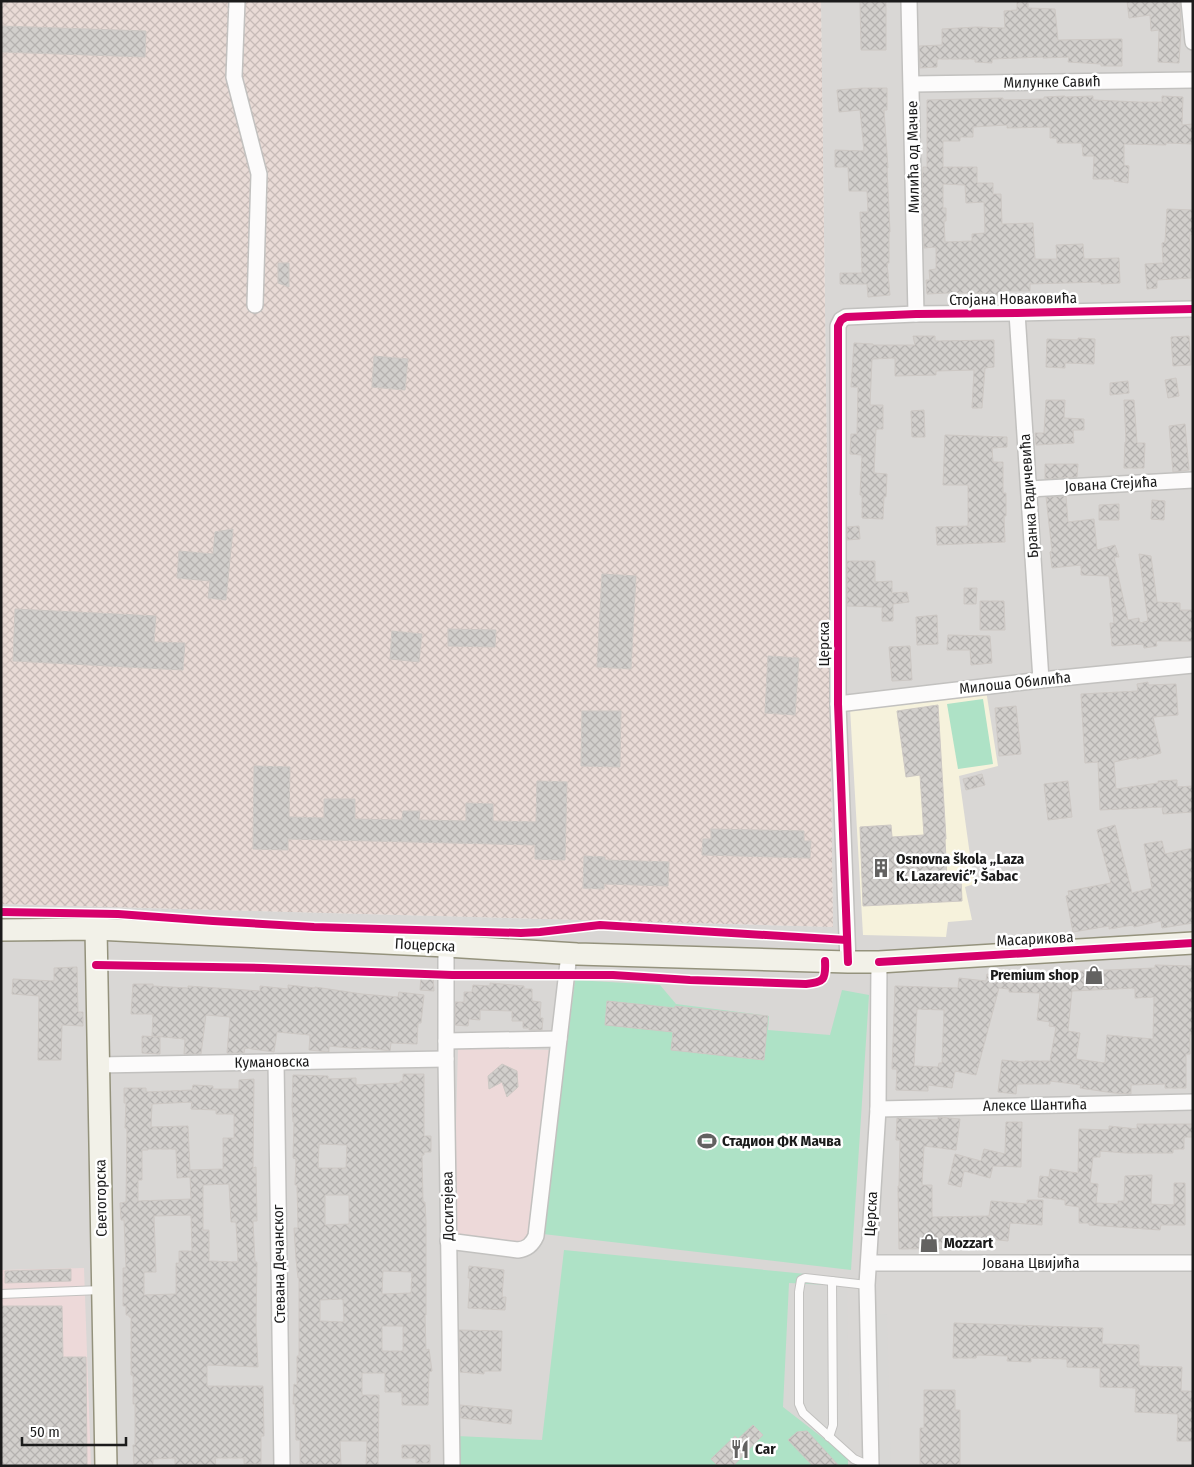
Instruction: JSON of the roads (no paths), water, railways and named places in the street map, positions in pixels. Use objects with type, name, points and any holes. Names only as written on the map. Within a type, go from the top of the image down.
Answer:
[{"type":"main road","name":"Поцерска","points":[[1,930],[96,929],[569,954],[848,962]]},
{"type":"main road","name":"Светогорска","points":[[96,929],[106,1466]]},
{"type":"main road","name":"Масарикова","points":[[848,962],[879,962],[1193,943]]},
{"type":"street","points":[[237,1],[234,77],[260,174],[255,305]]},
{"type":"street","name":"Милића од Мачве","points":[[909,1],[916,314]]},
{"type":"street","points":[[1190,1],[1193,42]]},
{"type":"street","name":"Милунке Савић","points":[[912,84],[1193,80]]},
{"type":"street","name":"Стојана Новаковића","points":[[838,326],[841,320],[846,317],[1193,309]]},
{"type":"street","name":"Бранка Радичевића","points":[[1017,313],[1041,680]]},
{"type":"street","name":"Церска","points":[[838,326],[838,704],[848,962]]},
{"type":"street","name":"Јована Стејића","points":[[1029,489],[1193,480]]},
{"type":"street","name":"Милоша Обилића","points":[[838,704],[1041,680],[1193,665]]},
{"type":"street","name":"Доситејева","points":[[446,946],[452,1466]]},
{"type":"street","points":[[448,1241],[518,1250],[526,1248],[534,1242],[569,954]]},
{"type":"street","name":"Церска","points":[[871,1466],[867,1285],[878,1109],[879,962]]},
{"type":"street","points":[[446,1041],[559,1039]]},
{"type":"street","name":"Кумановска","points":[[98,1065],[446,1059]]},
{"type":"street","name":"Стевана Дечанског","points":[[276,1062],[282,1466]]},
{"type":"street","name":"Алексе Шантића","points":[[878,1109],[1193,1102]]},
{"type":"street","name":"Јована Цвијића","points":[[869,1263],[1193,1263]]},
{"type":"lane","points":[[867,1285],[805,1278],[801,1280],[799,1292],[799,1404],[803,1412],[854,1459],[871,1466]]},
{"type":"lane","points":[[829,1437],[833,1425],[832,1281]]},
{"type":"lane","points":[[1,1294],[102,1290]]},
{"type":"place","name":"Osnovna škola „Laza K. Lazarević”, Šabac","points":[[881,868]]},
{"type":"place","name":"Premium shop","points":[[1094,975]]},
{"type":"place","name":"Стадион ФК Мачва","points":[[707,1141]]},
{"type":"place","name":"Mozzart","points":[[929,1243]]},
{"type":"place","name":"Car","points":[[740,1449]]}]
